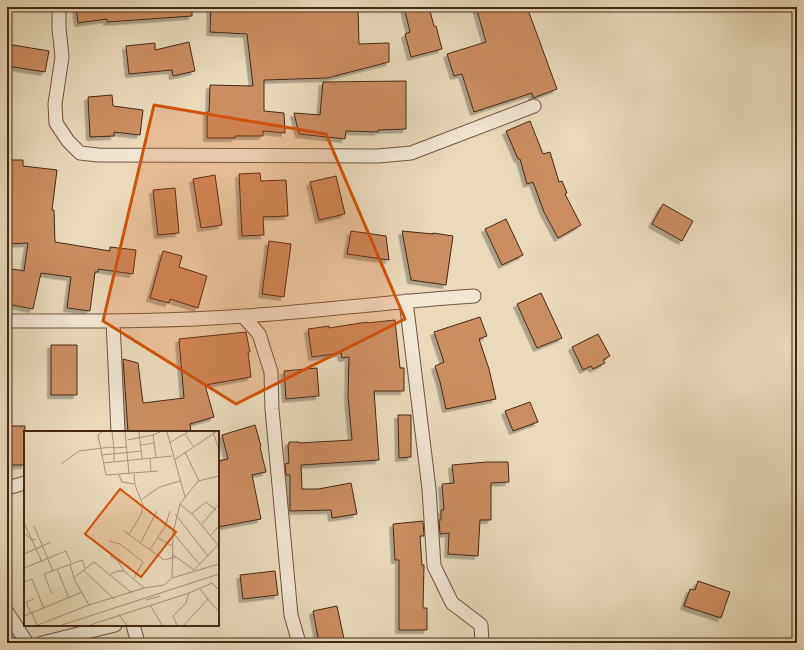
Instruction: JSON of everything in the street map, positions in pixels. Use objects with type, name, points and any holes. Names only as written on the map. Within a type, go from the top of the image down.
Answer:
[{"type":"street","points":[[59,7],[59,28],[62,57],[55,104],[56,123],[68,141],[80,153],[98,155],[378,156],[411,153],[534,106]]},
{"type":"street","points":[[7,321],[114,321],[243,316],[474,296]]},
{"type":"street","points":[[406,301],[429,489],[434,566],[452,603],[481,625],[482,643]]},
{"type":"street","points":[[243,316],[259,334],[271,372],[272,409],[291,615],[299,643]]},
{"type":"street","points":[[114,321],[118,431]]},
{"type":"street","points":[[7,488],[24,483]]},
{"type":"street","points":[[7,612],[12,627],[27,643]]},
{"type":"street","points":[[42,643],[111,626]]},
{"type":"street","points":[[133,626],[138,643]]},
{"type":"highlighted area","points":[[154,105],[326,134],[405,319],[236,404],[103,321]]},
{"type":"building","points":[[76,7],[192,7],[192,16],[107,22],[107,19],[78,23]]},
{"type":"building","points":[[211,7],[358,7],[359,44],[389,43],[389,62],[327,78],[264,80],[264,111],[284,113],[285,133],[263,131],[263,136],[207,138],[207,112],[209,112],[210,85],[253,86],[247,34],[210,32]]},
{"type":"building","points":[[404,7],[429,7],[442,49],[411,57],[405,34],[410,32]]},
{"type":"building","points":[[476,7],[527,7],[557,89],[533,98],[532,93],[474,112],[462,74],[454,76],[447,54],[486,42]]},
{"type":"building","points":[[189,42],[195,71],[173,76],[172,70],[129,74],[126,46],[155,43],[155,50]]},
{"type":"building","points":[[7,44],[49,51],[45,72],[7,66]]},
{"type":"building","points":[[406,81],[406,129],[378,130],[378,132],[346,131],[345,139],[299,134],[294,113],[320,115],[323,82]]},
{"type":"building","points":[[112,95],[113,106],[143,110],[140,135],[114,132],[114,136],[90,137],[88,97]]},
{"type":"building","points":[[530,121],[543,154],[550,152],[559,182],[562,181],[567,193],[565,194],[581,225],[558,238],[544,212],[533,182],[527,184],[520,159],[518,159],[506,131]]},
{"type":"building","points":[[7,160],[23,160],[23,166],[57,170],[52,210],[54,210],[55,242],[110,251],[110,247],[136,250],[133,274],[98,269],[98,272],[95,272],[90,311],[67,308],[71,277],[41,273],[33,309],[7,304],[7,268],[24,271],[28,243],[7,244]]},
{"type":"building","points":[[260,173],[261,181],[286,180],[288,216],[263,217],[264,235],[242,236],[239,174]]},
{"type":"building","points":[[215,175],[222,225],[201,228],[193,179]]},
{"type":"building","points":[[336,176],[345,214],[319,220],[310,182]]},
{"type":"building","points":[[175,188],[179,233],[158,235],[153,190]]},
{"type":"building","points":[[663,204],[693,221],[682,241],[652,224]]},
{"type":"building","points":[[506,219],[523,255],[502,265],[485,229]]},
{"type":"building","points":[[351,231],[386,236],[389,260],[347,254]]},
{"type":"building","points":[[402,231],[453,236],[446,285],[411,280]]},
{"type":"building","points":[[269,241],[291,244],[284,297],[262,294]]},
{"type":"building","points":[[163,251],[182,256],[179,267],[207,276],[198,308],[170,299],[169,303],[150,298]]},
{"type":"building","points":[[541,293],[562,338],[537,348],[517,304]]},
{"type":"building","points":[[480,317],[487,336],[479,339],[489,369],[496,399],[446,409],[435,366],[444,362],[434,332]]},
{"type":"building","points":[[395,320],[400,368],[404,368],[404,391],[374,391],[379,460],[301,465],[302,489],[318,489],[351,483],[357,514],[332,518],[331,510],[290,511],[290,475],[286,475],[285,464],[289,463],[289,442],[299,443],[352,440],[348,396],[349,357],[342,358],[341,353],[312,357],[308,329]]},
{"type":"building","points":[[246,332],[250,352],[248,352],[251,377],[205,385],[214,417],[190,424],[191,431],[128,431],[123,359],[138,363],[143,403],[184,398],[179,339]]},
{"type":"building","points":[[598,334],[610,356],[603,360],[605,363],[593,369],[591,366],[583,370],[572,347]]},
{"type":"building","points":[[51,345],[77,345],[77,395],[51,395]]},
{"type":"building","points":[[317,368],[319,396],[286,399],[284,371]]},
{"type":"building","points":[[530,402],[538,422],[513,431],[505,411]]},
{"type":"building","points":[[398,415],[411,415],[411,457],[399,458]]},
{"type":"building","points":[[255,425],[266,472],[252,475],[261,519],[219,527],[219,461],[228,459],[222,435]]},
{"type":"building","points":[[11,426],[25,426],[24,465],[11,465]]},
{"type":"building","points":[[508,462],[509,482],[491,483],[491,520],[480,520],[478,556],[448,554],[449,533],[440,534],[439,520],[441,520],[441,510],[444,510],[442,484],[454,483],[452,465]]},
{"type":"building","points":[[423,521],[424,536],[420,536],[422,565],[424,565],[423,608],[427,608],[427,630],[399,630],[399,560],[395,560],[393,524]]},
{"type":"building","points":[[275,571],[278,595],[243,599],[240,575]]},
{"type":"building","points":[[698,581],[730,592],[721,618],[684,606],[690,589],[695,590]]},
{"type":"building","points":[[337,606],[344,639],[319,643],[313,611]]}]
